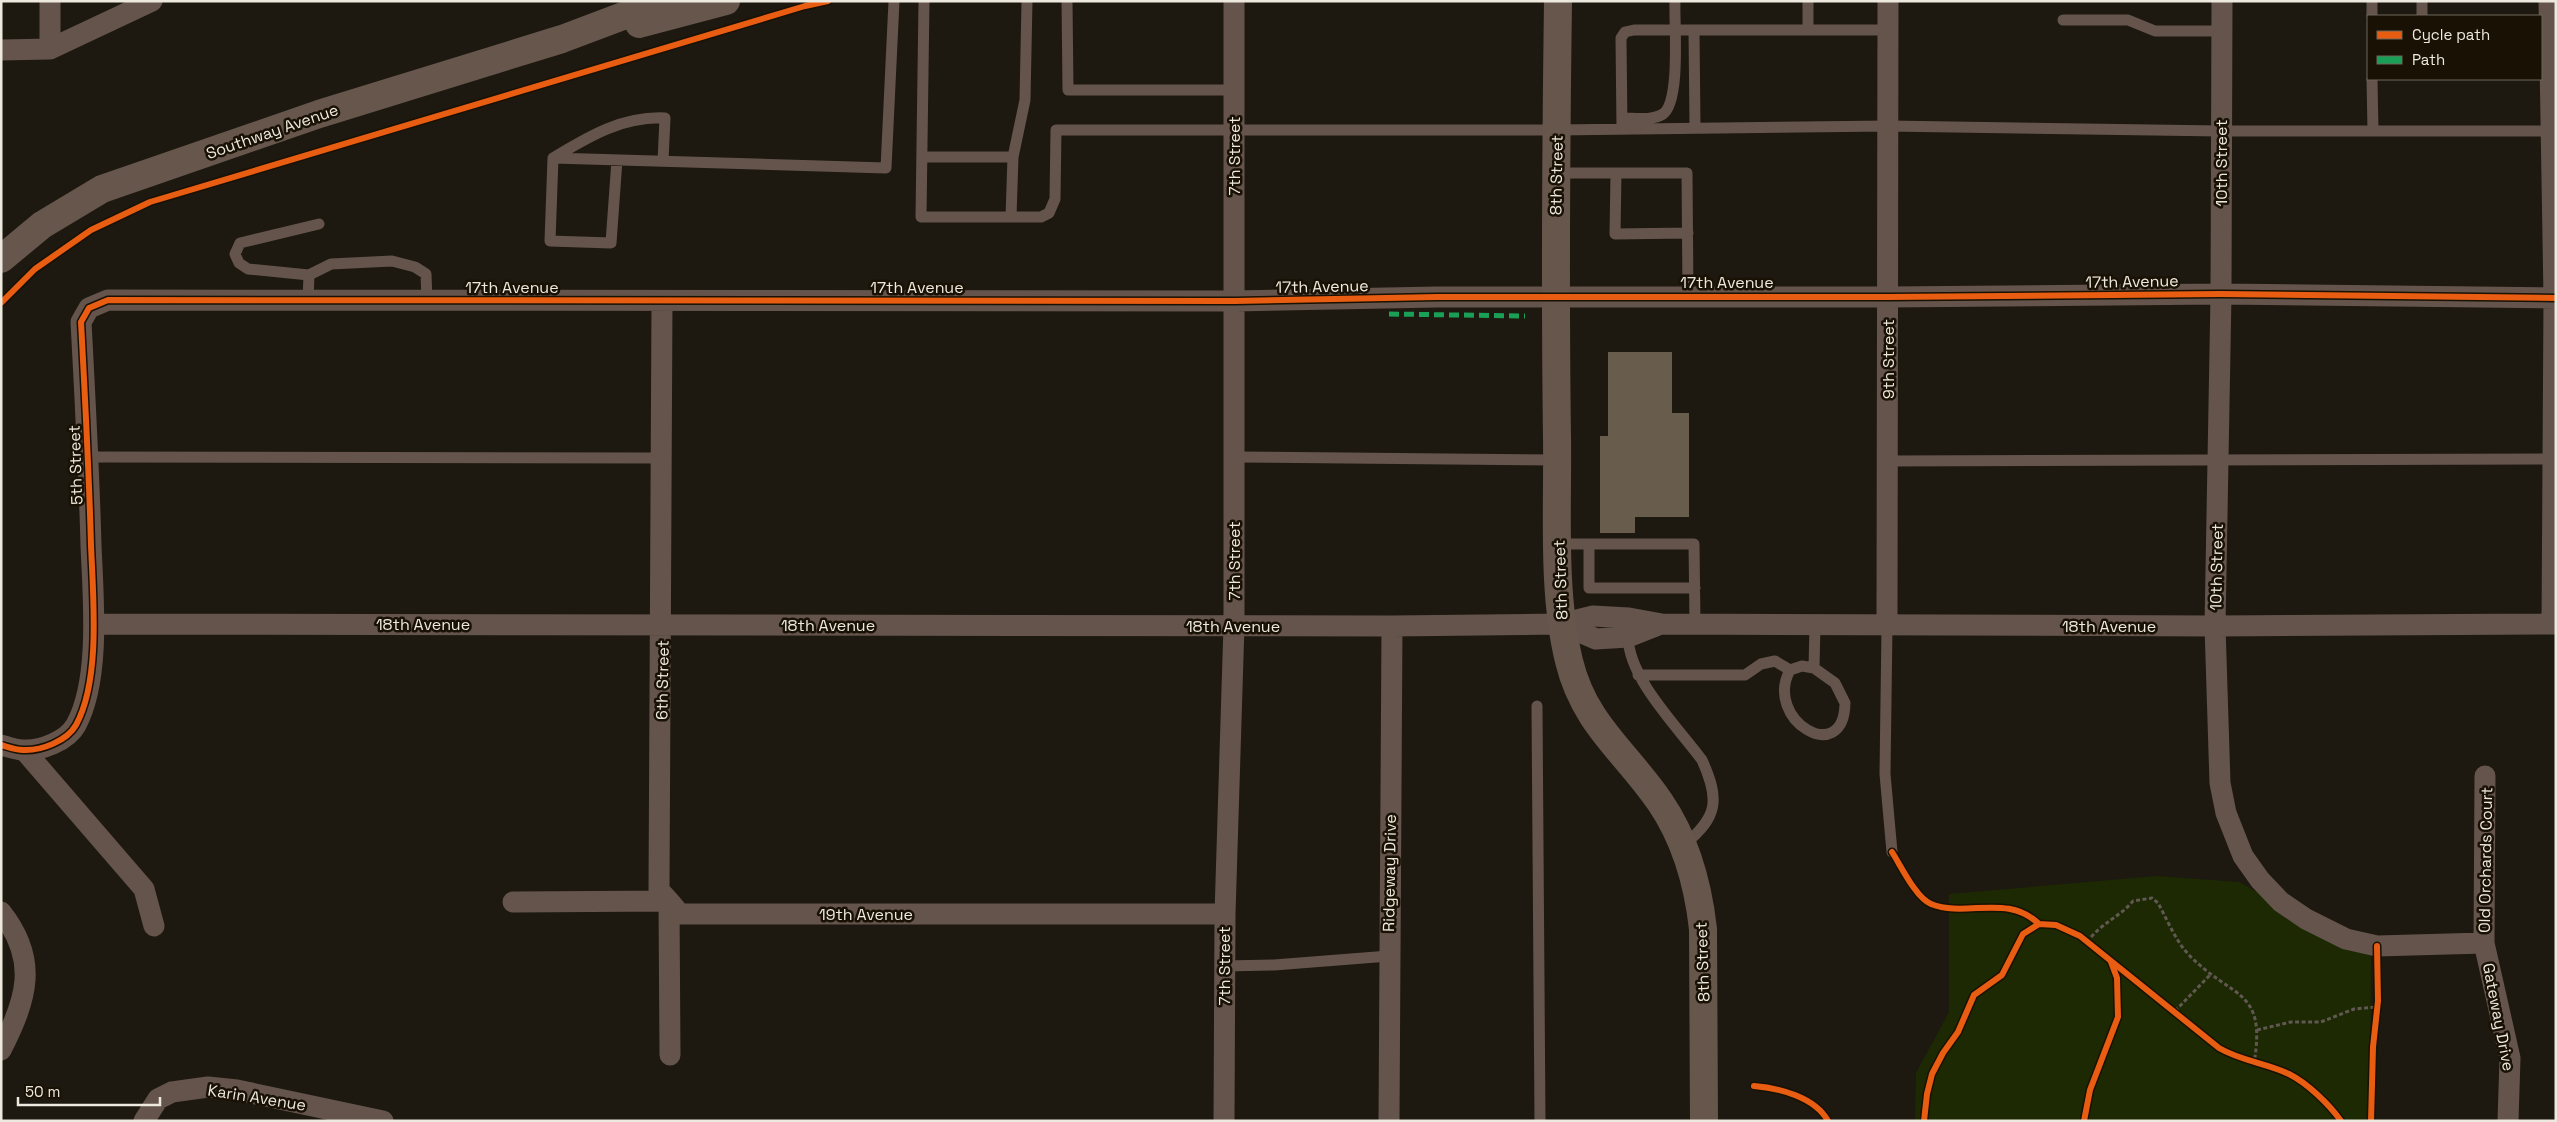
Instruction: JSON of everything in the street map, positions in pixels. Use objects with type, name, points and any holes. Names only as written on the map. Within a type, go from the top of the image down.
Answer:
[{"type":"main road","name":"Southway Avenue","points":[[1,259],[42,225],[102,189],[319,114],[562,39],[663,1]]},
{"type":"main road","name":"Southway Avenue","points":[[562,39],[663,19],[726,1]]},
{"type":"main road","name":"8th Street","points":[[1558,1],[1555,297],[1558,544],[1561,624],[1574,679],[1587,708],[1610,742],[1658,799],[1684,845],[1700,902],[1703,930],[1704,1121]]},
{"type":"street","points":[[50,1],[50,49]]},
{"type":"street","points":[[1,50],[50,49],[152,1]]},
{"type":"street","name":"7th Street","points":[[1224,1121],[1224,914],[1234,626],[1234,1]]},
{"type":"street","name":"9th Street","points":[[1887,626],[1888,1]]},
{"type":"street","name":"10th Street","points":[[2222,1],[2221,294],[2214,626],[2220,784],[2226,813],[2243,856],[2260,880],[2281,902],[2306,919],[2346,939],[2362,944],[2397,947],[2484,943]]},
{"type":"street","points":[[2549,1],[2545,36],[2553,131],[2555,298],[2554,624]]},
{"type":"street","name":"17th Avenue","points":[[89,308],[108,300],[662,302],[1235,301],[1688,296],[1888,297],[2221,294],[2555,298]]},
{"type":"street","name":"6th Street","points":[[662,302],[662,624],[659,890],[668,901],[670,1055]]},
{"type":"street","name":"5th Street","points":[[24,750],[47,747],[64,737],[75,726],[91,672],[94,624],[89,457],[81,322],[89,308]]},
{"type":"street","name":"18th Avenue","points":[[94,624],[1392,626],[1561,624],[1593,616],[1629,618],[1662,624],[1887,626],[2554,624]]},
{"type":"street","name":"18th Avenue","points":[[1561,624],[1596,639],[1628,637],[1662,624]]},
{"type":"street","name":"Ridgeway Drive","points":[[1389,1121],[1388,956],[1392,626]]},
{"type":"street","points":[[1,745],[24,750],[144,889],[154,926]]},
{"type":"street","name":"Old Orchards Court","points":[[2484,943],[2486,776]]},
{"type":"street","points":[[513,902],[668,901]]},
{"type":"street","name":"19th Avenue","points":[[668,901],[680,914],[1224,914]]},
{"type":"street","points":[[1,912],[22,946],[25,980],[14,1024],[1,1050]]},
{"type":"street","name":"Gateway Drive","points":[[2484,943],[2510,1058],[2508,1121]]},
{"type":"street","name":"Karin Avenue","points":[[144,1121],[158,1099],[172,1092],[208,1086],[237,1090],[383,1121]]},
{"type":"lane","points":[[553,158],[886,168],[894,1]]},
{"type":"lane","points":[[924,1],[921,217],[1041,217],[1049,213],[1055,199],[1056,130],[1556,130],[1622,124],[1652,118],[1663,114],[1669,108],[1675,90],[1675,1]]},
{"type":"lane","points":[[1011,217],[1013,157],[1025,100],[1027,1]]},
{"type":"lane","points":[[1067,1],[1068,90],[1234,90]]},
{"type":"lane","points":[[1808,1],[1808,30]]},
{"type":"lane","points":[[2372,1],[2372,15]]},
{"type":"lane","points":[[2422,1],[2422,15]]},
{"type":"lane","points":[[2063,20],[2128,20],[2155,32],[2222,31]]},
{"type":"lane","points":[[1622,124],[1621,38],[1625,32],[1634,30],[1888,30]]},
{"type":"lane","points":[[1694,30],[1695,128]]},
{"type":"lane","points":[[2372,80],[2373,131]]},
{"type":"lane","points":[[553,158],[596,132],[628,121],[650,117],[664,118],[663,161]]},
{"type":"lane","points":[[1622,124],[1695,128],[1888,126],[2221,131],[2553,131]]},
{"type":"lane","points":[[922,157],[1013,157]]},
{"type":"lane","points":[[553,158],[550,241],[611,243],[617,160]]},
{"type":"lane","points":[[1555,173],[1687,173],[1688,296]]},
{"type":"lane","points":[[1616,173],[1616,234],[1688,233]]},
{"type":"lane","points":[[319,224],[240,243],[235,254],[239,263],[248,270],[309,274],[331,264],[392,261],[415,267],[426,274],[427,301]]},
{"type":"lane","points":[[308,300],[309,274]]},
{"type":"lane","points":[[89,457],[662,458]]},
{"type":"lane","points":[[1234,457],[1557,460]]},
{"type":"lane","points":[[1888,461],[2554,459]]},
{"type":"lane","points":[[1558,544],[1694,544],[1695,624]]},
{"type":"lane","points":[[1589,544],[1589,588],[1695,588]]},
{"type":"lane","points":[[1814,668],[1815,625]]},
{"type":"lane","points":[[1887,626],[1885,774],[1892,852]]},
{"type":"lane","points":[[1628,637],[1628,652],[1638,675],[1702,760],[1709,774],[1714,810],[1700,831],[1684,845]]},
{"type":"lane","points":[[1638,675],[1745,675],[1761,664],[1775,661],[1790,670],[1802,666],[1814,668],[1835,683],[1845,703],[1840,725],[1828,734],[1813,734],[1805,730],[1790,713],[1784,686],[1790,670]]},
{"type":"lane","points":[[1537,706],[1540,1121]]},
{"type":"lane","points":[[1224,966],[1274,965],[1388,956]]},
{"type":"path","points":[[2088,942],[2098,928],[2133,901],[2152,898],[2158,903],[2189,956],[2210,976],[2240,993],[2250,1005],[2257,1030],[2254,1063]]},
{"type":"path","points":[[2175,1011],[2210,976]]},
{"type":"path","points":[[2257,1030],[2291,1022],[2321,1022],[2354,1009],[2377,1007]]},
{"type":"green space","points":[[2157,876],[2239,882],[2371,955],[2370,1121],[1915,1121],[1916,1073],[1949,1012],[1949,894]]},
{"type":"building","points":[[1608,352],[1672,352],[1672,413],[1689,413],[1689,517],[1635,517],[1635,533],[1600,533],[1600,436],[1608,436]]},
{"type":"marked path","points":[[1389,314],[1525,316]]},
{"type":"cycle path","points":[[1,303],[35,269],[91,230],[150,202],[805,6],[828,1]]},
{"type":"cycle path","points":[[1,745],[18,750],[30,750],[53,744],[72,731],[84,706],[92,661],[94,612],[81,322],[89,308],[108,300],[1235,301],[1437,297],[1888,297],[2221,294],[2556,298]]},
{"type":"cycle path","points":[[1892,852],[1914,889],[1925,901],[1931,904],[1945,908],[2000,908],[2014,910],[2027,915],[2039,924]]},
{"type":"cycle path","points":[[1924,1121],[1927,1094],[1932,1074],[1943,1053],[1958,1032],[1974,995],[2002,975],[2023,934],[2039,924],[2056,925],[2080,936],[2219,1048],[2236,1056],[2280,1070],[2296,1078],[2317,1094],[2341,1121]]},
{"type":"cycle path","points":[[2371,1121],[2373,1047],[2378,1001],[2377,946]]},
{"type":"cycle path","points":[[2084,1121],[2090,1090],[2118,1017],[2117,978],[2111,962]]},
{"type":"cycle path","points":[[1754,1086],[1795,1095],[1814,1106],[1828,1121]]}]
